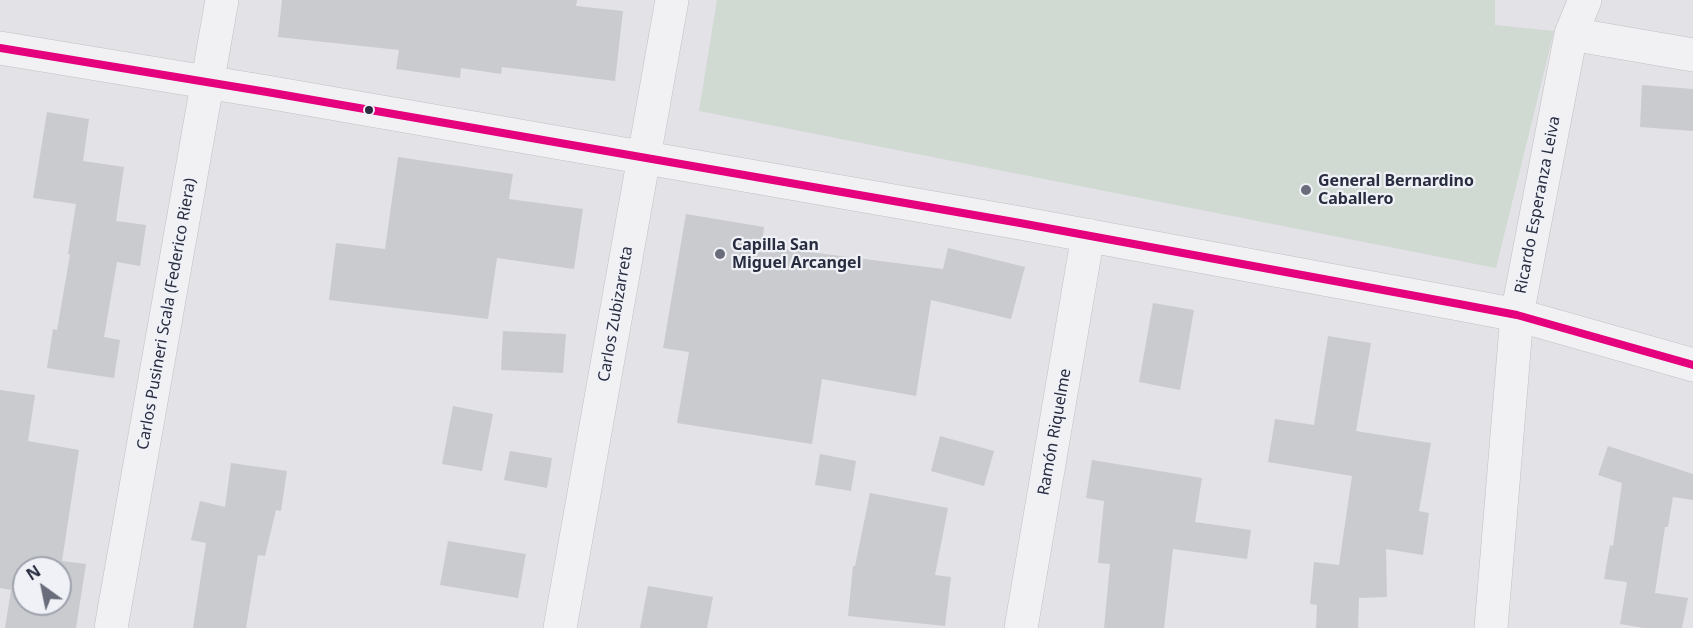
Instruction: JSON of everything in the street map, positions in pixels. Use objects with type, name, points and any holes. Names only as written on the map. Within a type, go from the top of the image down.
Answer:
[{"type":"street","name":"Carlos Pusineri Scala (Federico Riera)","points":[[111,628],[222,0]]},
{"type":"street","name":"Carlos Zubizarreta","points":[[560,628],[672,0]]},
{"type":"street","name":"Ricardo Esperanza Leiva","points":[[1491,628],[1517,315],[1571,34],[1585,0]]},
{"type":"street","points":[[1571,34],[1693,55]]},
{"type":"street","points":[[0,48],[209,82],[1088,235],[1517,315],[1693,364]]},
{"type":"street","name":"Ramón Riquelme","points":[[1021,628],[1088,235]]},
{"type":"shaded area","name":"General Bernardino Caballero","points":[[717,0],[1495,0],[1495,25],[1554,31],[1496,268],[699,111]]},
{"type":"building","points":[[282,0],[577,0],[576,6],[623,11],[615,81],[502,67],[501,74],[461,68],[460,78],[396,69],[399,50],[278,37]]},
{"type":"building","points":[[1642,85],[1693,89],[1693,131],[1640,127]]},
{"type":"building","points":[[47,112],[89,119],[83,161],[124,167],[116,221],[146,225],[140,266],[117,262],[104,337],[120,340],[114,378],[47,368],[53,329],[57,330],[76,204],[33,198]]},
{"type":"building","points":[[398,157],[513,174],[509,199],[583,209],[574,269],[497,258],[488,319],[329,300],[336,243],[385,249]]},
{"type":"building","points":[[686,214],[764,227],[762,246],[943,269],[948,248],[1025,267],[1011,319],[931,300],[916,396],[822,379],[812,444],[677,423],[689,352],[663,348]]},
{"type":"building","points":[[1153,303],[1194,310],[1180,390],[1139,382]]},
{"type":"building","points":[[503,331],[566,334],[563,373],[501,370]]},
{"type":"building","points":[[1328,336],[1371,343],[1356,431],[1431,443],[1419,511],[1429,513],[1423,555],[1386,549],[1387,597],[1359,598],[1358,628],[1316,628],[1317,605],[1310,604],[1314,562],[1339,565],[1352,476],[1268,462],[1275,419],[1314,425]]},
{"type":"building","points":[[0,390],[35,395],[28,441],[79,450],[63,556],[12,556],[12,616],[72,616],[72,562],[86,564],[76,628],[5,628],[11,590],[0,588]]},
{"type":"building","points":[[453,406],[493,414],[482,471],[442,464]]},
{"type":"building","points":[[940,436],[994,451],[984,486],[931,471]]},
{"type":"building","points":[[1608,446],[1693,474],[1693,500],[1673,497],[1668,527],[1665,527],[1655,593],[1688,598],[1682,628],[1644,628],[1620,624],[1627,582],[1604,579],[1610,545],[1613,546],[1622,483],[1598,475]]},
{"type":"building","points":[[510,451],[552,458],[547,488],[504,480]]},
{"type":"building","points":[[820,454],[856,461],[851,491],[815,485]]},
{"type":"building","points":[[1092,460],[1202,478],[1195,522],[1251,530],[1247,559],[1173,549],[1164,628],[1104,628],[1110,564],[1098,563],[1104,501],[1086,498]]},
{"type":"building","points":[[231,463],[287,471],[281,511],[276,510],[265,556],[258,555],[246,628],[193,628],[206,543],[191,540],[200,501],[225,507]]},
{"type":"building","points":[[870,493],[948,508],[935,575],[951,577],[945,626],[848,616],[853,566],[855,566]]},
{"type":"building","points":[[448,541],[526,554],[518,598],[440,585]]},
{"type":"building","points":[[648,586],[713,597],[707,628],[640,628]]},
{"type":"transit line","points":[[0,48],[1020,223],[1459,304],[1517,315],[1693,365]]},
{"type":"place","name":"General Bernardino Caballero","points":[[1306,190]]},
{"type":"place","name":"Capilla San Miguel Arcangel","points":[[720,254]]}]
